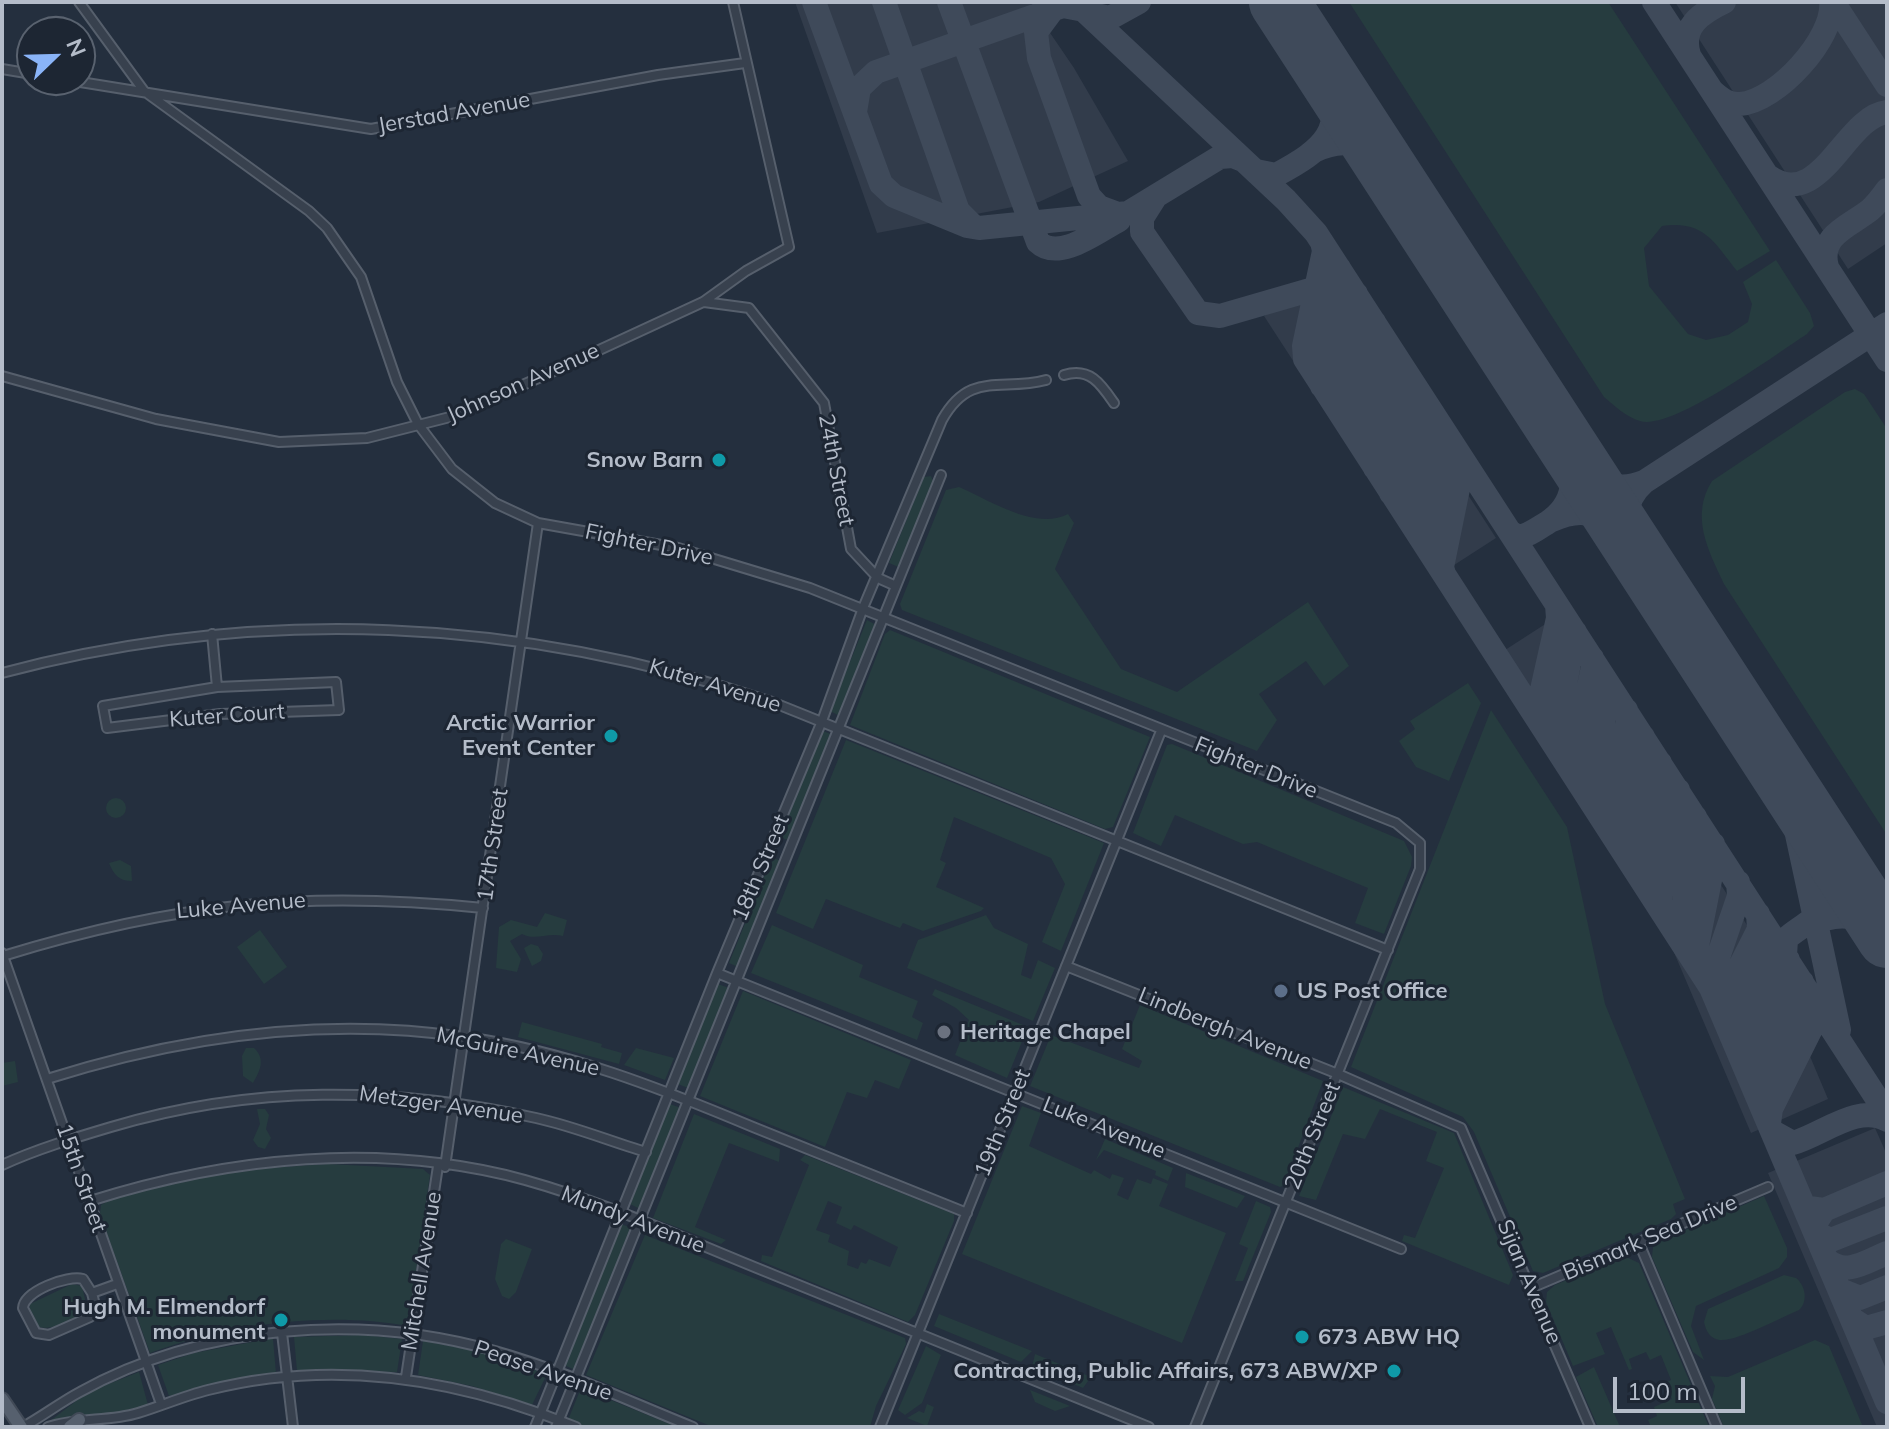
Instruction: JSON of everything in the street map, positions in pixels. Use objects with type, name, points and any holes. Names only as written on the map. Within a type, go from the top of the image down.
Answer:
[{"type":"main road","points":[[2,1399],[22,1427]]},
{"type":"street","name":"Fighter Drive","points":[[79,2],[144,91],[309,211],[327,228],[361,277],[397,382],[418,424],[452,469],[495,503],[538,523],[678,548],[810,588],[1396,823],[1420,843]]},
{"type":"street","points":[[733,2],[745,63]]},
{"type":"street","name":"Jerstad Avenue","points":[[96,84],[371,129],[658,75],[745,63]]},
{"type":"street","name":"Johnson Avenue","points":[[2,376],[156,419],[279,442],[367,438],[450,417],[703,302],[746,271],[789,247],[745,63]]},
{"type":"street","name":"24th Street","points":[[703,302],[749,308],[824,403],[851,549],[878,578],[896,586]]},
{"type":"street","points":[[1064,375],[1078,372],[1093,377],[1114,403]]},
{"type":"street","name":"18th Street","points":[[535,1427],[822,721],[863,608],[942,420],[957,398],[981,386],[1046,380]]},
{"type":"street","name":"18th Street","points":[[558,1424],[941,475]]},
{"type":"street","name":"17th Street","points":[[442,1166],[465,1037],[538,523]]},
{"type":"street","name":"Kuter Avenue","points":[[2,673],[98,650],[212,634],[375,627],[522,640],[575,648],[714,682],[822,721],[1388,950]]},
{"type":"street","name":"Kuter Court","points":[[212,634],[217,687]]},
{"type":"street","name":"Kuter Court","points":[[336,682],[339,710],[220,714],[107,728],[103,706],[217,687],[336,682]]},
{"type":"street","name":"19th Street","points":[[880,1427],[1161,731]]},
{"type":"street","name":"20th Street","points":[[1195,1427],[1420,869],[1420,843]]},
{"type":"street","points":[[770,848],[788,853]]},
{"type":"street","name":"Luke Avenue","points":[[3,954],[91,929],[157,915],[236,904],[374,899],[483,908]]},
{"type":"street","name":"15th Street","points":[[3,954],[161,1404]]},
{"type":"street","name":"Lindbergh Avenue","points":[[1066,966],[1453,1123],[1467,1137]]},
{"type":"street","name":"Luke Avenue","points":[[717,973],[1401,1249]]},
{"type":"street","name":"McGuire Avenue","points":[[47,1079],[178,1044],[281,1030],[349,1027],[465,1037],[554,1055],[670,1092],[967,1213]]},
{"type":"street","name":"Metzger Avenue","points":[[2,1165],[143,1117],[256,1096],[356,1093],[454,1103],[539,1118],[646,1152]]},
{"type":"street","name":"Sijan Avenue","points":[[1467,1137],[1590,1427]]},
{"type":"street","name":"Mundy Avenue","points":[[90,1201],[158,1181],[253,1163],[349,1159],[442,1166],[521,1179],[622,1212],[1149,1427]]},
{"type":"street","name":"Mitchell Avenue","points":[[406,1377],[442,1166]]},
{"type":"street","name":"Bismark Sea Drive","points":[[1531,1288],[1768,1187]]},
{"type":"street","points":[[1639,1243],[1717,1427]]},
{"type":"street","points":[[67,1279],[83,1279],[92,1293],[95,1305],[90,1317],[49,1335],[33,1329],[23,1308],[29,1296],[67,1279]]},
{"type":"street","points":[[92,1293],[117,1284]]},
{"type":"street","name":"Pease Avenue","points":[[22,1427],[81,1391],[147,1363],[196,1348],[282,1333],[335,1330],[414,1334],[493,1350],[557,1372],[693,1427]]},
{"type":"street","points":[[282,1333],[293,1427]]},
{"type":"street","name":"Pease Avenue","points":[[48,1427],[120,1417],[208,1390],[288,1377],[334,1374],[406,1377],[495,1397],[558,1424],[576,1427]]},
{"type":"shaded area","points":[[795,2],[1029,2],[1074,68],[1128,161],[1039,202],[877,233]]},
{"type":"shaded area","points":[[1675,2],[1887,2],[1887,243],[1848,269]]},
{"type":"shaded area","points":[[1326,276],[1496,538],[1434,578],[1264,316]]},
{"type":"shaded area","points":[[1550,621],[1769,959],[1828,1099],[1751,1133],[1667,936],[1488,661]]},
{"type":"shaded area","points":[[1875,1128],[1887,1155],[1887,1427],[1877,1427],[1768,1173]]},
{"type":"green space","points":[[1349,2],[1608,2],[1770,251],[1737,271],[1707,235],[1688,226],[1662,226],[1644,248],[1649,286],[1688,334],[1706,340],[1728,335],[1748,322],[1752,304],[1743,282],[1776,260],[1810,313],[1814,326],[1749,373],[1699,403],[1655,421],[1640,421],[1625,414],[1604,397]]},
{"type":"green space","points":[[1855,389],[1864,394],[1887,429],[1887,835],[1724,584],[1707,546],[1702,520],[1702,507],[1712,481],[1845,392]]},
{"type":"green space","points":[[931,476],[934,483],[901,568],[889,563],[924,477]]},
{"type":"green space","points":[[959,487],[1027,516],[1042,519],[1068,514],[1074,523],[1055,569],[1121,669],[1177,692],[1308,602],[1349,666],[1324,686],[1306,661],[1259,694],[1277,720],[1257,751],[902,610],[900,604],[946,490]]},
{"type":"green space","points":[[867,620],[876,625],[840,716],[830,711]]},
{"type":"green space","points":[[890,630],[1150,737],[1113,827],[1105,829],[850,725],[885,634]]},
{"type":"green space","points":[[1468,683],[1481,703],[1449,781],[1416,767],[1399,741],[1415,729],[1410,721]]},
{"type":"green space","points":[[1491,710],[1567,827],[1605,1004],[1685,1199],[1673,1204],[1676,1214],[1671,1219],[1543,1273],[1533,1271],[1474,1132],[1463,1117],[1351,1067]]},
{"type":"green space","points":[[823,731],[833,735],[790,841],[780,837]]},
{"type":"green space","points":[[846,740],[1104,843],[1061,951],[1042,942],[1065,884],[1051,858],[954,817],[940,860],[946,863],[936,887],[984,908],[981,911],[923,931],[903,923],[900,928],[826,899],[813,929],[776,913]]},
{"type":"green space","points":[[1172,744],[1404,841],[1412,857],[1411,866],[1384,934],[1355,923],[1368,888],[1257,842],[1243,844],[1175,815],[1161,846],[1133,833],[1167,745]]},
{"type":"green space","points":[[112,798],[120,798],[126,808],[120,818],[112,818],[106,812],[106,804]]},
{"type":"green space","points":[[772,857],[781,861],[738,967],[729,963]]},
{"type":"green space","points":[[120,860],[131,866],[132,881],[120,878],[113,871],[109,863]]},
{"type":"green space","points":[[545,913],[567,920],[563,936],[532,937],[522,934],[510,941],[521,959],[517,972],[496,968],[499,927],[511,920],[537,927]]},
{"type":"green space","points":[[986,915],[994,928],[1028,944],[1021,975],[1031,979],[1038,960],[1055,968],[1033,1021],[907,968],[918,940]]},
{"type":"green space","points":[[772,925],[863,965],[859,977],[918,1001],[912,1017],[923,1023],[917,1040],[751,973]]},
{"type":"green space","points":[[260,930],[287,967],[264,984],[237,947]]},
{"type":"green space","points":[[531,944],[538,946],[543,954],[541,961],[532,966],[524,948]]},
{"type":"green space","points":[[718,984],[729,988],[688,1088],[678,1084]]},
{"type":"green space","points":[[935,989],[1028,1027],[1007,1078],[955,1055],[969,1020],[956,1008],[932,995]]},
{"type":"green space","points":[[743,991],[911,1060],[899,1089],[875,1080],[867,1098],[847,1092],[825,1147],[700,1096]]},
{"type":"green space","points":[[1140,1005],[1323,1081],[1284,1185],[1280,1187],[1030,1086],[1051,1035],[1139,1068],[1142,1061],[1122,1049]]},
{"type":"green space","points":[[522,1022],[602,1044],[601,1047],[622,1053],[619,1064],[518,1037]]},
{"type":"green space","points":[[246,1048],[254,1048],[261,1061],[253,1083],[243,1076],[242,1056]]},
{"type":"green space","points":[[636,1048],[674,1058],[665,1080],[624,1065]]},
{"type":"green space","points":[[15,1061],[18,1082],[2,1086],[2,1063]]},
{"type":"green space","points":[[1343,1087],[1454,1133],[1513,1275],[1509,1285],[1402,1241],[1404,1235],[1415,1238],[1444,1168],[1426,1161],[1437,1132],[1380,1109],[1365,1139],[1343,1134],[1316,1200],[1299,1196]]},
{"type":"green space","points":[[670,1104],[681,1108],[640,1209],[630,1204]]},
{"type":"green space","points":[[1022,1106],[1041,1113],[1029,1146],[1091,1174],[1094,1170],[1110,1179],[1112,1174],[1124,1178],[1117,1195],[1128,1200],[1137,1179],[1151,1184],[1153,1178],[1168,1184],[1159,1206],[1226,1233],[1182,1343],[962,1254]]},
{"type":"green space","points":[[257,1109],[265,1109],[269,1115],[266,1129],[271,1138],[265,1149],[258,1147],[253,1140],[260,1124]]},
{"type":"green space","points":[[694,1114],[780,1149],[779,1162],[729,1143],[695,1227],[726,1240],[721,1244],[653,1218]]},
{"type":"green space","points":[[1105,1139],[1173,1168],[1168,1181],[1155,1175],[1156,1171],[1104,1150],[1096,1160]]},
{"type":"green space","points":[[805,1155],[954,1214],[954,1221],[915,1315],[908,1322],[761,1261],[762,1255],[772,1257],[809,1165],[800,1160]],"holes":[[[828,1201],[842,1207],[836,1223],[851,1230],[854,1225],[898,1247],[890,1267],[869,1259],[866,1264],[861,1262],[858,1269],[847,1265],[849,1251],[828,1242],[830,1235],[816,1230]]]},
{"type":"green space","points":[[329,1164],[423,1169],[430,1175],[408,1326],[344,1320],[278,1323],[211,1334],[150,1353],[100,1214],[101,1205],[123,1195],[180,1180]]},
{"type":"green space","points":[[1186,1173],[1245,1196],[1237,1208],[1185,1187]]},
{"type":"green space","points":[[1764,1196],[1787,1248],[1787,1257],[1779,1268],[1696,1306],[1691,1326],[1704,1360],[1693,1352],[1652,1257],[1653,1247],[1660,1241]]},
{"type":"green space","points":[[1256,1201],[1270,1207],[1271,1212],[1243,1281],[1235,1281],[1248,1248],[1239,1244]]},
{"type":"green space","points":[[621,1224],[632,1228],[575,1370],[564,1365]]},
{"type":"green space","points":[[645,1235],[905,1338],[906,1344],[876,1406],[870,1427],[713,1427],[586,1375]]},
{"type":"green space","points":[[506,1239],[532,1249],[516,1292],[509,1299],[502,1296],[495,1279],[501,1244]]},
{"type":"green space","points":[[1624,1256],[1639,1263],[1709,1427],[1651,1427],[1648,1420],[1657,1416],[1654,1407],[1672,1399],[1665,1383],[1671,1380],[1661,1355],[1650,1360],[1646,1352],[1629,1359],[1632,1369],[1629,1370],[1611,1327],[1596,1333],[1605,1354],[1573,1366],[1546,1302],[1547,1292],[1555,1285]]},
{"type":"green space","points":[[1784,1275],[1796,1278],[1802,1285],[1805,1298],[1799,1310],[1727,1340],[1709,1334],[1704,1322],[1708,1309]]},
{"type":"green space","points":[[72,1284],[82,1286],[87,1308],[65,1323],[39,1327],[30,1312],[30,1304]]},
{"type":"green space","points":[[939,1314],[1032,1351],[1021,1362],[934,1326]]},
{"type":"green space","points":[[362,1335],[402,1339],[397,1372],[297,1371],[294,1337]]},
{"type":"green space","points":[[273,1339],[276,1373],[169,1396],[158,1365],[194,1353]]},
{"type":"green space","points":[[1815,1340],[1829,1346],[1863,1427],[1724,1427],[1712,1399],[1715,1386],[1710,1376],[1728,1377]]},
{"type":"green space","points":[[423,1341],[482,1352],[547,1374],[532,1405],[472,1386],[418,1375]]},
{"type":"green space","points":[[926,1346],[941,1355],[922,1403],[905,1415],[898,1410]]},
{"type":"green space","points":[[1035,1354],[1091,1377],[1083,1388],[1032,1367]]},
{"type":"green space","points":[[1594,1367],[1620,1427],[1598,1427],[1576,1377]]},
{"type":"green space","points":[[139,1372],[148,1405],[122,1412],[68,1419],[42,1427],[88,1392]]},
{"type":"green space","points":[[581,1388],[677,1427],[586,1427],[568,1420]]},
{"type":"green space","points":[[1030,1390],[1070,1406],[1055,1411],[1035,1402]]},
{"type":"green space","points":[[927,1404],[934,1407],[927,1426],[907,1418],[919,1411],[924,1413]]},
{"type":"taxiway","points":[[814,2],[881,184],[894,196],[967,226],[979,228],[1128,213],[1220,157],[1233,156],[1243,160]]},
{"type":"taxiway","points":[[884,2],[958,211],[974,227]]},
{"type":"taxiway","points":[[949,2],[1038,242],[1057,249],[1067,247],[1119,220]]},
{"type":"taxiway","points":[[1075,2],[1286,200],[1316,233],[1887,1114]]},
{"type":"taxiway","points":[[1087,13],[1110,18],[1139,2]]},
{"type":"taxiway","points":[[1654,2],[1887,360]]},
{"type":"taxiway","points":[[1689,55],[1687,36],[1694,22],[1724,2]]},
{"type":"taxiway","points":[[1712,91],[1725,101],[1736,104],[1754,101],[1770,92],[1786,80],[1813,50],[1824,33],[1831,2]]},
{"type":"taxiway","points":[[1833,2],[1887,85]]},
{"type":"taxiway","points":[[855,112],[859,88],[876,72],[1063,6],[1084,10]]},
{"type":"taxiway","points":[[1053,9],[1036,32],[1039,58],[1089,196],[1099,207],[1118,214]]},
{"type":"taxiway","points":[[1256,171],[1276,175],[1307,156],[1327,137],[1334,111],[1327,76]]},
{"type":"taxiway","points":[[1768,176],[1787,184],[1803,182],[1818,173],[1858,129],[1872,118],[1887,112]]},
{"type":"taxiway","points":[[1314,151],[1340,143],[1356,145],[1380,157]]},
{"type":"taxiway","points":[[1827,267],[1825,256],[1831,239],[1870,210],[1887,190]]},
{"type":"taxiway","points":[[1154,199],[1142,218],[1142,232],[1198,313],[1220,316],[1327,285]]},
{"type":"taxiway","points":[[1322,242],[1324,251],[1304,346],[1305,359],[1711,988],[1887,1402]]},
{"type":"taxiway","points":[[1322,386],[1321,376],[1341,277],[1339,268]]},
{"type":"taxiway","points":[[1340,413],[1338,401],[1358,304],[1356,294]]},
{"type":"taxiway","points":[[1358,441],[1356,427],[1376,333],[1374,322]]},
{"type":"taxiway","points":[[1636,552],[1627,524],[1628,506],[1644,482],[1887,324]]},
{"type":"taxiway","points":[[1375,468],[1374,451],[1393,361],[1391,349]]},
{"type":"taxiway","points":[[1391,493],[1410,385],[1408,376]]},
{"type":"taxiway","points":[[1409,520],[1428,412],[1426,403]]},
{"type":"taxiway","points":[[1427,547],[1425,539],[1446,440],[1444,431]]},
{"type":"taxiway","points":[[1510,532],[1518,537],[1530,533],[1564,507],[1572,488],[1566,444]]},
{"type":"taxiway","points":[[1444,574],[1442,567],[1462,469],[1460,456]]},
{"type":"taxiway","points":[[1580,465],[1609,484],[1625,487],[1644,482]]},
{"type":"taxiway","points":[[1552,520],[1575,513],[1595,515],[1612,525],[1630,542]]},
{"type":"taxiway","points":[[1540,722],[1537,712],[1558,618],[1557,605]]},
{"type":"taxiway","points":[[1558,750],[1555,736],[1575,632]]},
{"type":"taxiway","points":[[1574,775],[1573,764],[1593,667],[1592,658]]},
{"type":"taxiway","points":[[1591,801],[1609,685]]},
{"type":"taxiway","points":[[1610,830],[1607,818],[1628,721],[1626,710]]},
{"type":"taxiway","points":[[1627,857],[1625,844],[1645,750],[1643,737]]},
{"type":"taxiway","points":[[1644,883],[1642,873],[1663,776],[1660,763]]},
{"type":"taxiway","points":[[1780,773],[1793,816],[1839,1030]]},
{"type":"taxiway","points":[[1661,909],[1660,899],[1680,801],[1678,790]]},
{"type":"taxiway","points":[[1678,936],[1697,829],[1695,817]]},
{"type":"taxiway","points":[[1785,956],[1786,939],[1819,911],[1828,891],[1829,869],[1820,836]]},
{"type":"taxiway","points":[[1694,961],[1715,855],[1713,844]]},
{"type":"taxiway","points":[[1711,988],[1711,978],[1739,896],[1738,882]]},
{"type":"taxiway","points":[[1722,1012],[1723,1000],[1759,929],[1758,914]]},
{"type":"taxiway","points":[[1807,925],[1830,918],[1850,917],[1869,925],[1887,941]]},
{"type":"taxiway","points":[[1735,1042],[1735,1027],[1775,948],[1774,938]]},
{"type":"taxiway","points":[[1746,1069],[1746,1055],[1788,973],[1788,960]]},
{"type":"taxiway","points":[[1757,1094],[1759,1082],[1802,996],[1802,982]]},
{"type":"taxiway","points":[[1769,1123],[1771,1109],[1817,1017],[1816,1003]]},
{"type":"taxiway","points":[[1773,1132],[1793,1143],[1864,1115],[1887,1120]]},
{"type":"taxiway","points":[[1809,1208],[1824,1210],[1887,1183]]},
{"type":"taxiway","points":[[1824,1210],[1816,1222],[1815,1233],[1831,1240],[1887,1218]]},
{"type":"taxiway","points":[[1827,1260],[1834,1265],[1849,1267],[1887,1253]]},
{"type":"taxiway","points":[[1840,1290],[1860,1298],[1887,1287]]},
{"type":"taxiway","points":[[1852,1319],[1866,1328],[1887,1322]]},
{"type":"runway","points":[[1279,2],[1887,938]]},
{"type":"place","name":"Snow Barn","points":[[719,460]]},
{"type":"place","name":"Arctic Warrior Event Center","points":[[611,736]]},
{"type":"place","name":"US Post Office","points":[[1281,991]]},
{"type":"place","name":"Heritage Chapel","points":[[944,1032]]},
{"type":"place","name":"Hugh M. Elmendorf monument","points":[[281,1320]]},
{"type":"place","name":"673 ABW HQ","points":[[1302,1337]]},
{"type":"place","name":"Contracting, Public Affairs, 673 ABW/XP","points":[[1394,1371]]}]
